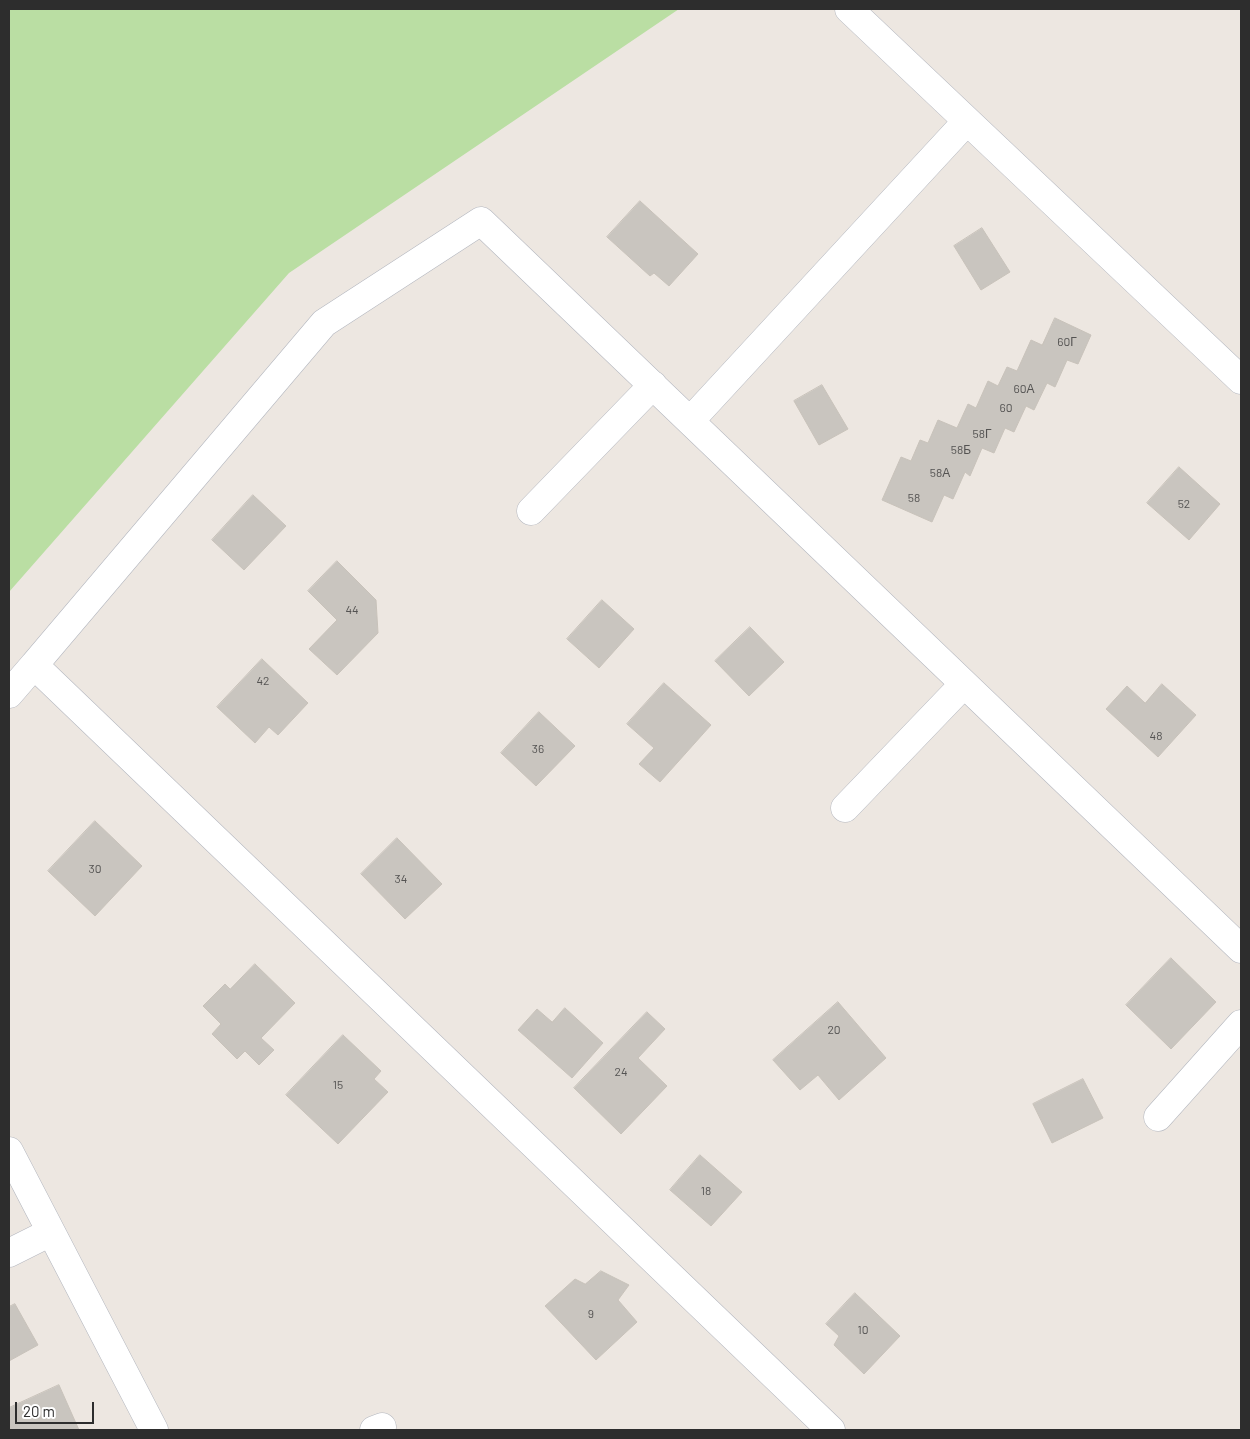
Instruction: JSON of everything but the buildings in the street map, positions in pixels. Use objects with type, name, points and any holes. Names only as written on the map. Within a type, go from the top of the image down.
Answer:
[{"type":"street","points":[[849,9],[1241,380]]},
{"type":"street","points":[[690,421],[967,122]]},
{"type":"street","points":[[9,694],[324,323],[481,221],[1241,949]]},
{"type":"street","points":[[531,511],[653,385]]},
{"type":"street","points":[[34,665],[830,1430]]},
{"type":"street","points":[[845,808],[964,684]]},
{"type":"street","points":[[1158,1116],[1241,1024]]},
{"type":"street","points":[[9,1151],[154,1430]]},
{"type":"street","points":[[9,1253],[51,1232]]},
{"type":"green space","points":[[9,9],[679,9],[289,273],[9,592]]}]
